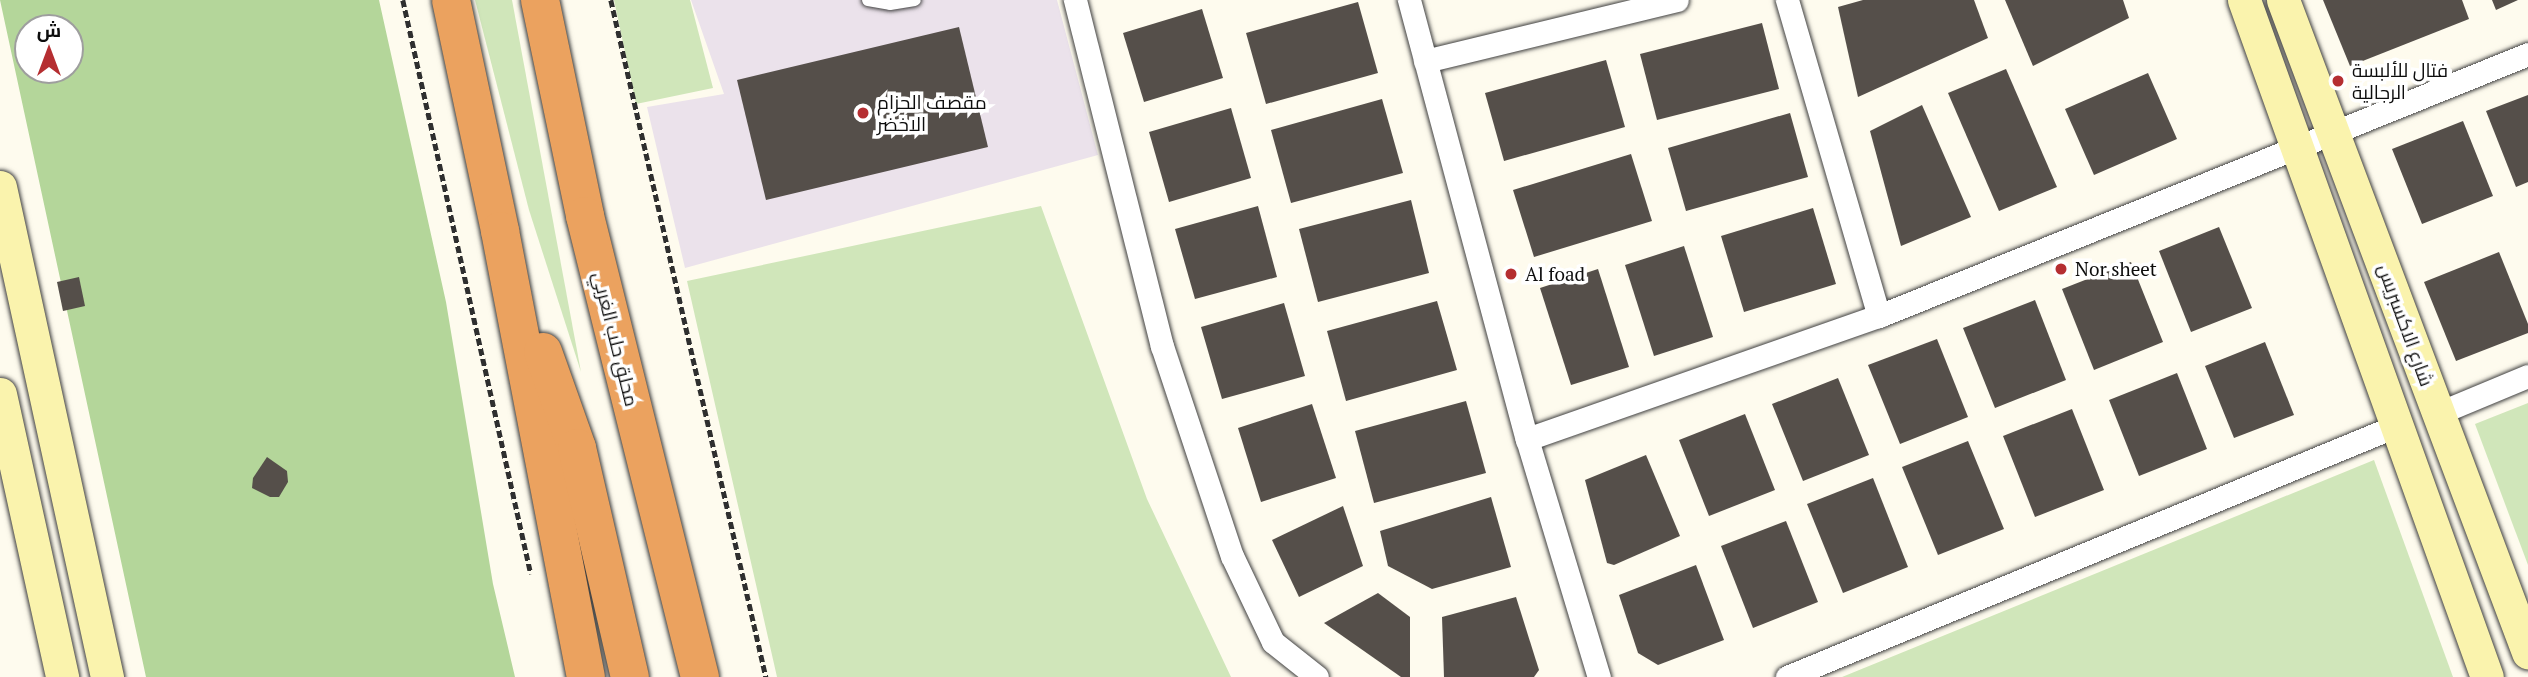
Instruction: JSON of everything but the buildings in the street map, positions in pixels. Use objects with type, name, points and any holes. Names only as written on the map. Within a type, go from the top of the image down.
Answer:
[{"type":"highway","points":[[451,0],[500,231],[586,677]]},
{"type":"highway","name":"محلق حلب الغربي","points":[[540,0],[585,216],[700,677]]},
{"type":"highway","points":[[585,216],[622,444],[673,677]]},
{"type":"highway","points":[[500,231],[577,448],[630,677]]},
{"type":"street","points":[[1075,0],[1162,346],[1232,556],[1273,642],[1317,677]]},
{"type":"street","points":[[1409,0],[1527,439],[1599,677]]},
{"type":"street","points":[[1425,61],[1677,0]]},
{"type":"street","points":[[1787,0],[1879,316]]},
{"type":"street","points":[[2244,0],[2299,147],[2487,677]]},
{"type":"street","name":"شارع الاكسبريس","points":[[2283,0],[2528,652]]},
{"type":"street","points":[[1527,439],[1879,316],[2528,54]]},
{"type":"street","points":[[0,187],[107,677]]},
{"type":"street","points":[[2439,413],[2528,376]]},
{"type":"street","points":[[0,394],[62,677]]},
{"type":"street","points":[[1787,677],[2398,425]]},
{"type":"lane","points":[[868,0],[890,4],[915,0]]},
{"type":"path","points":[[403,0],[533,582]]},
{"type":"path","points":[[611,0],[766,677]]},
{"type":"shaded area","points":[[691,0],[1057,0],[1098,155],[685,268],[647,107],[724,94]]},
{"type":"green space","points":[[0,0],[379,0],[446,302],[493,584],[515,677],[146,677],[18,84],[84,84],[84,14],[14,14],[14,65]]},
{"type":"green space","points":[[475,0],[512,0],[581,372],[529,210]]},
{"type":"green space","points":[[614,0],[690,0],[713,88],[636,104]]},
{"type":"green space","points":[[1041,206],[1147,499],[1231,677],[777,677],[687,281]]},
{"type":"green space","points":[[2528,403],[2528,565],[2475,424]]},
{"type":"green space","points":[[2374,460],[2453,677],[1842,677]]},
{"type":"place","name":"فتال للألبسة الرجالية","points":[[2338,81]]},
{"type":"place","name":"مقصف الحزام الاخضر","points":[[863,113]]},
{"type":"place","name":"Nor sheet","points":[[2061,269]]},
{"type":"place","name":"Al foad","points":[[1511,274]]}]
